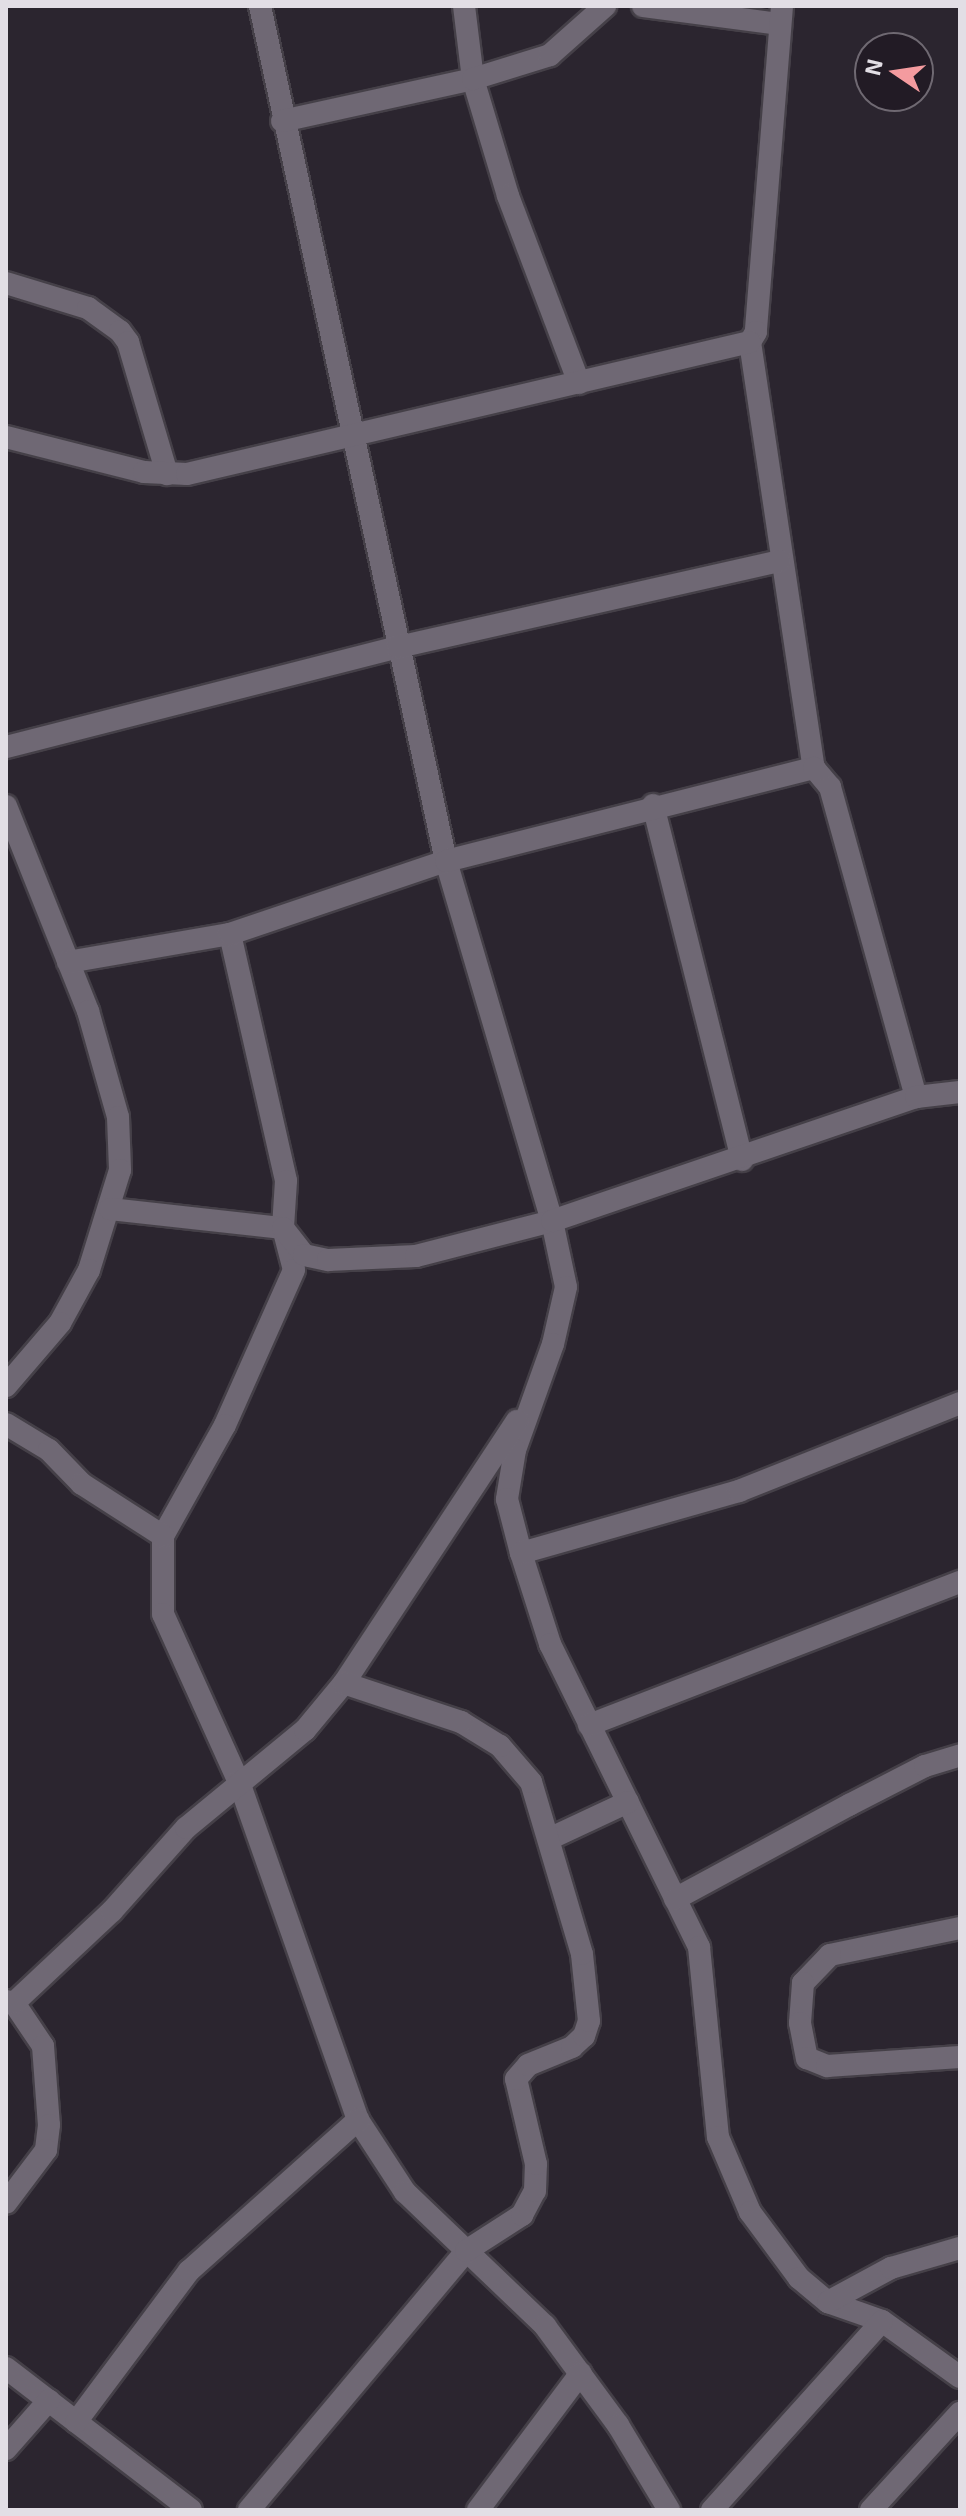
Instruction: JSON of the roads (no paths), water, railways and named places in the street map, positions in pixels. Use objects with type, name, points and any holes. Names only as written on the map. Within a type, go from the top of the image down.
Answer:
[{"type":"street","points":[[260,6],[282,121],[446,861],[552,1221],[566,1287],[532,1399],[507,1499],[521,1553],[550,1644],[699,1947],[718,2137],[750,2212],[799,2278],[828,2302],[882,2321],[960,2377]]},
{"type":"street","points":[[464,6],[473,79],[508,196],[579,383]]},
{"type":"street","points":[[282,121],[473,79],[550,55],[605,6]]},
{"type":"street","points":[[643,6],[780,15],[756,332],[750,342],[779,561],[814,768],[830,787],[916,1097]]},
{"type":"street","points":[[6,283],[88,308],[120,331],[128,342],[167,474]]},
{"type":"street","points":[[6,437],[167,474],[201,472],[750,342]]},
{"type":"street","points":[[6,747],[398,647],[779,561]]},
{"type":"street","points":[[68,962],[230,934],[446,861],[653,805],[814,768]]},
{"type":"street","points":[[653,805],[742,1160]]},
{"type":"street","points":[[6,806],[88,1011],[118,1117],[120,1170],[89,1270],[60,1323],[6,1386]]},
{"type":"street","points":[[230,934],[286,1181],[283,1228],[294,1270],[225,1425],[163,1536],[163,1614],[239,1782],[358,2120],[405,2192],[545,2326],[581,2373],[669,2510]]},
{"type":"street","points":[[110,1209],[283,1228],[304,1255],[328,1260],[416,1256],[552,1221],[742,1160],[916,1097],[960,1092]]},
{"type":"street","points":[[6,2203],[46,2150],[48,2139],[43,2046],[10,2002],[112,1911],[186,1828],[305,1730],[344,1683],[532,1399]]},
{"type":"street","points":[[521,1553],[739,1491],[960,1403]]},
{"type":"street","points":[[6,1424],[49,1450],[82,1484],[163,1536]]},
{"type":"street","points":[[589,1725],[960,1582]]},
{"type":"street","points":[[249,2510],[466,2251],[522,2215],[535,2191],[536,2164],[516,2079],[528,2065],[572,2047],[584,2036],[589,2021],[582,1954],[551,1838],[531,1782],[500,1746],[461,1722],[344,1683]]},
{"type":"street","points":[[675,1899],[925,1766],[960,1755]]},
{"type":"street","points":[[551,1838],[628,1802]]},
{"type":"street","points":[[960,1928],[830,1955],[803,1983],[800,2023],[807,2058],[827,2066],[960,2057]]},
{"type":"street","points":[[76,2422],[189,2271],[358,2120]]},
{"type":"street","points":[[828,2302],[891,2268],[960,2248]]},
{"type":"street","points":[[712,2510],[882,2321]]},
{"type":"street","points":[[6,2368],[191,2510]]},
{"type":"street","points":[[478,2510],[581,2373]]},
{"type":"street","points":[[6,2449],[49,2400]]},
{"type":"street","points":[[871,2510],[960,2413]]}]
